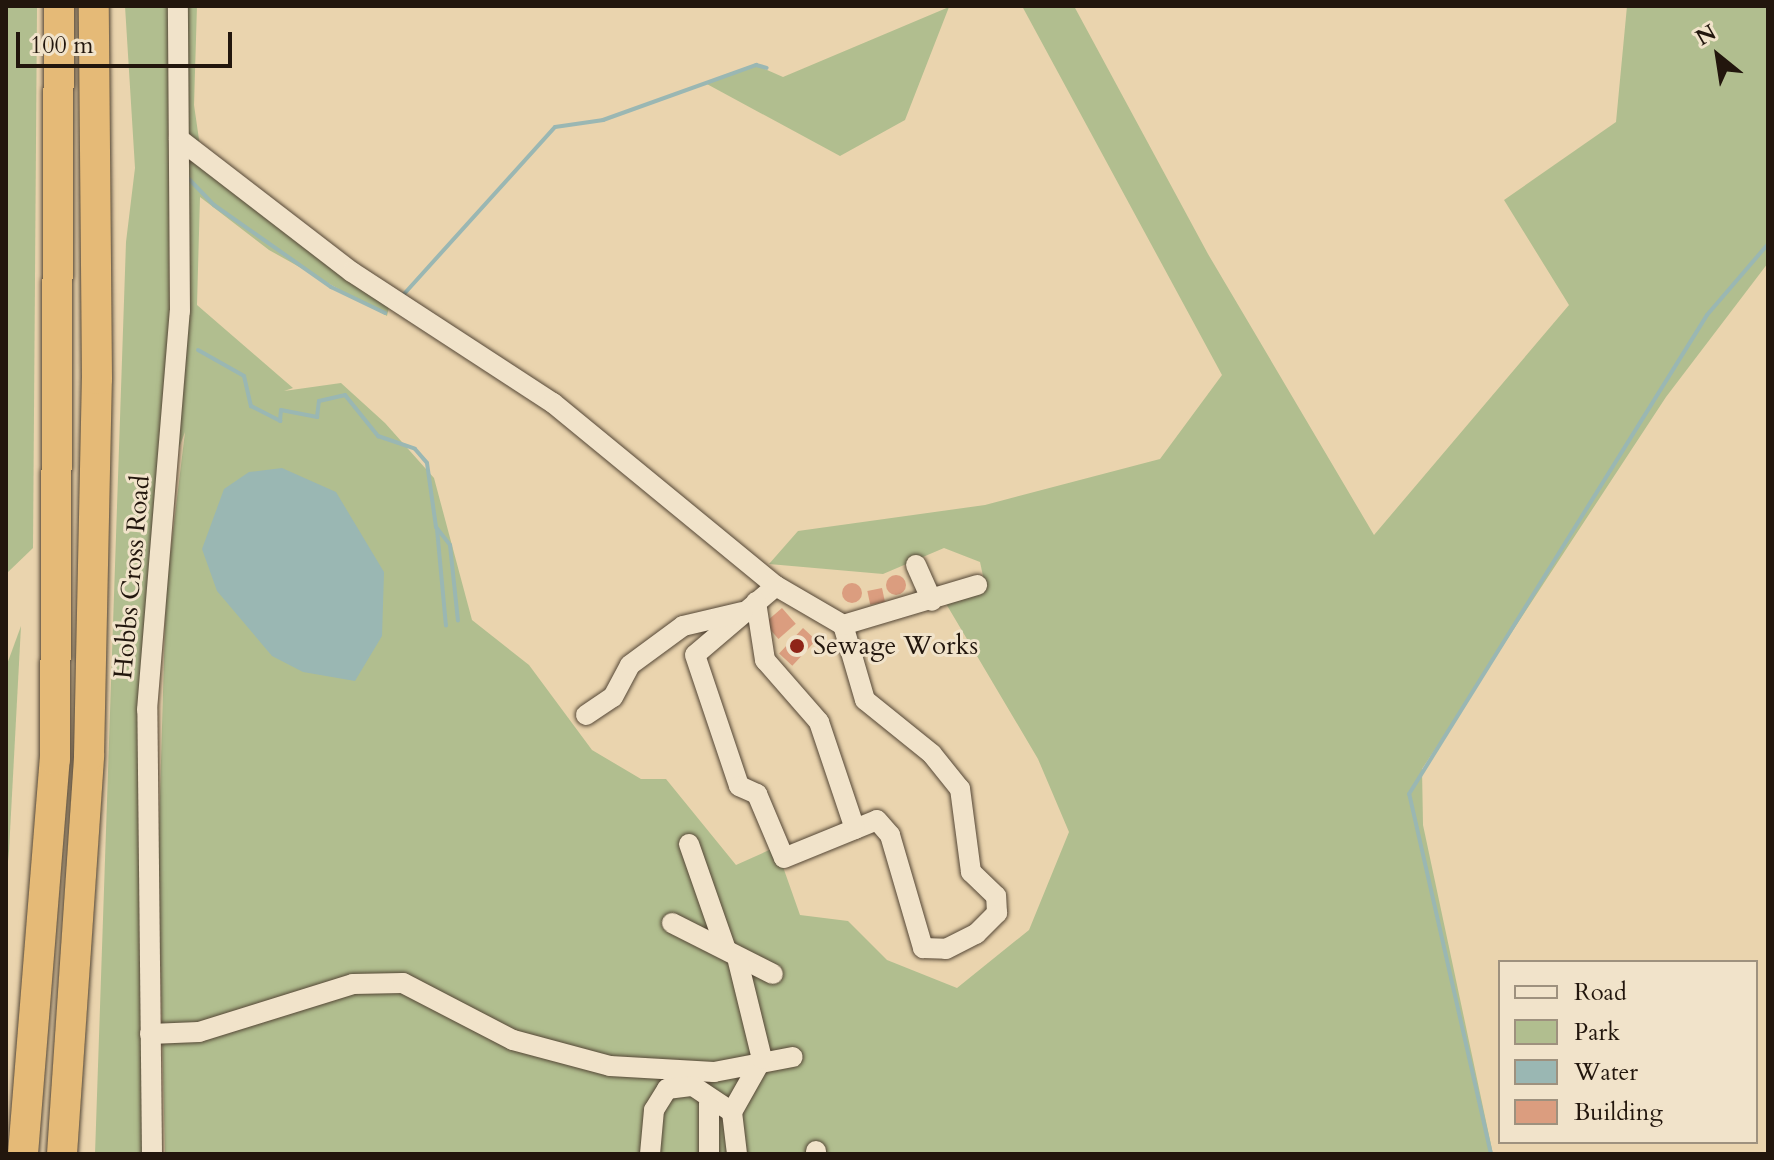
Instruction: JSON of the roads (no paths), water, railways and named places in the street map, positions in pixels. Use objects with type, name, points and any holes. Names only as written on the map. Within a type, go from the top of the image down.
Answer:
[{"type":"highway","points":[[23,1154],[55,760],[59,6]]},
{"type":"highway","points":[[62,1154],[69,1095],[90,709],[94,6]]},
{"type":"highway","points":[[6,1127],[55,760]]},
{"type":"highway","points":[[69,1095],[70,1154]]},
{"type":"street","name":"Hobbs Cross Road","points":[[152,1154],[147,710],[180,311],[178,6]]},
{"type":"street","points":[[179,139],[352,272],[553,403],[776,586],[843,625],[865,700],[932,754],[960,789],[971,872],[996,896],[997,913],[946,949],[923,948],[890,835],[877,820],[784,858],[757,794],[739,786],[695,655],[776,586]]},
{"type":"street","points":[[916,565],[932,601]]},
{"type":"street","points":[[843,625],[932,601],[977,585]]},
{"type":"street","points":[[586,715],[613,697],[630,665],[683,626],[749,607]]},
{"type":"street","points":[[749,607],[765,660],[819,722],[855,829]]},
{"type":"street","points":[[689,844],[731,952],[762,1059],[732,1112],[737,1154]]},
{"type":"street","points":[[672,923],[773,974]]},
{"type":"street","points":[[150,1034],[199,1032],[353,984],[403,983],[513,1040],[610,1066],[714,1072],[762,1059],[793,1057]]},
{"type":"street","points":[[650,1154],[654,1110],[667,1089],[693,1086],[709,1103],[732,1112]]},
{"type":"street","points":[[709,1103],[709,1154]]},
{"type":"water","points":[[282,468],[336,492],[384,572],[382,636],[355,681],[303,672],[272,656],[217,591],[202,549],[224,489],[249,472]]},
{"type":"waterway","points":[[404,294],[555,127],[603,120],[756,65],[767,68]]},
{"type":"waterway","points":[[187,177],[214,205],[331,287],[385,313]]},
{"type":"waterway","points":[[1491,1154],[1409,794],[1707,315],[1768,244]]},
{"type":"waterway","points":[[198,350],[244,376],[251,406],[280,421],[281,410],[317,417],[319,401],[345,395],[378,436],[415,449],[427,463],[436,527],[450,545],[458,621]]},
{"type":"waterway","points":[[437,529],[446,626]]},
{"type":"place","name":"Sewage Works","points":[[797,646]]}]
